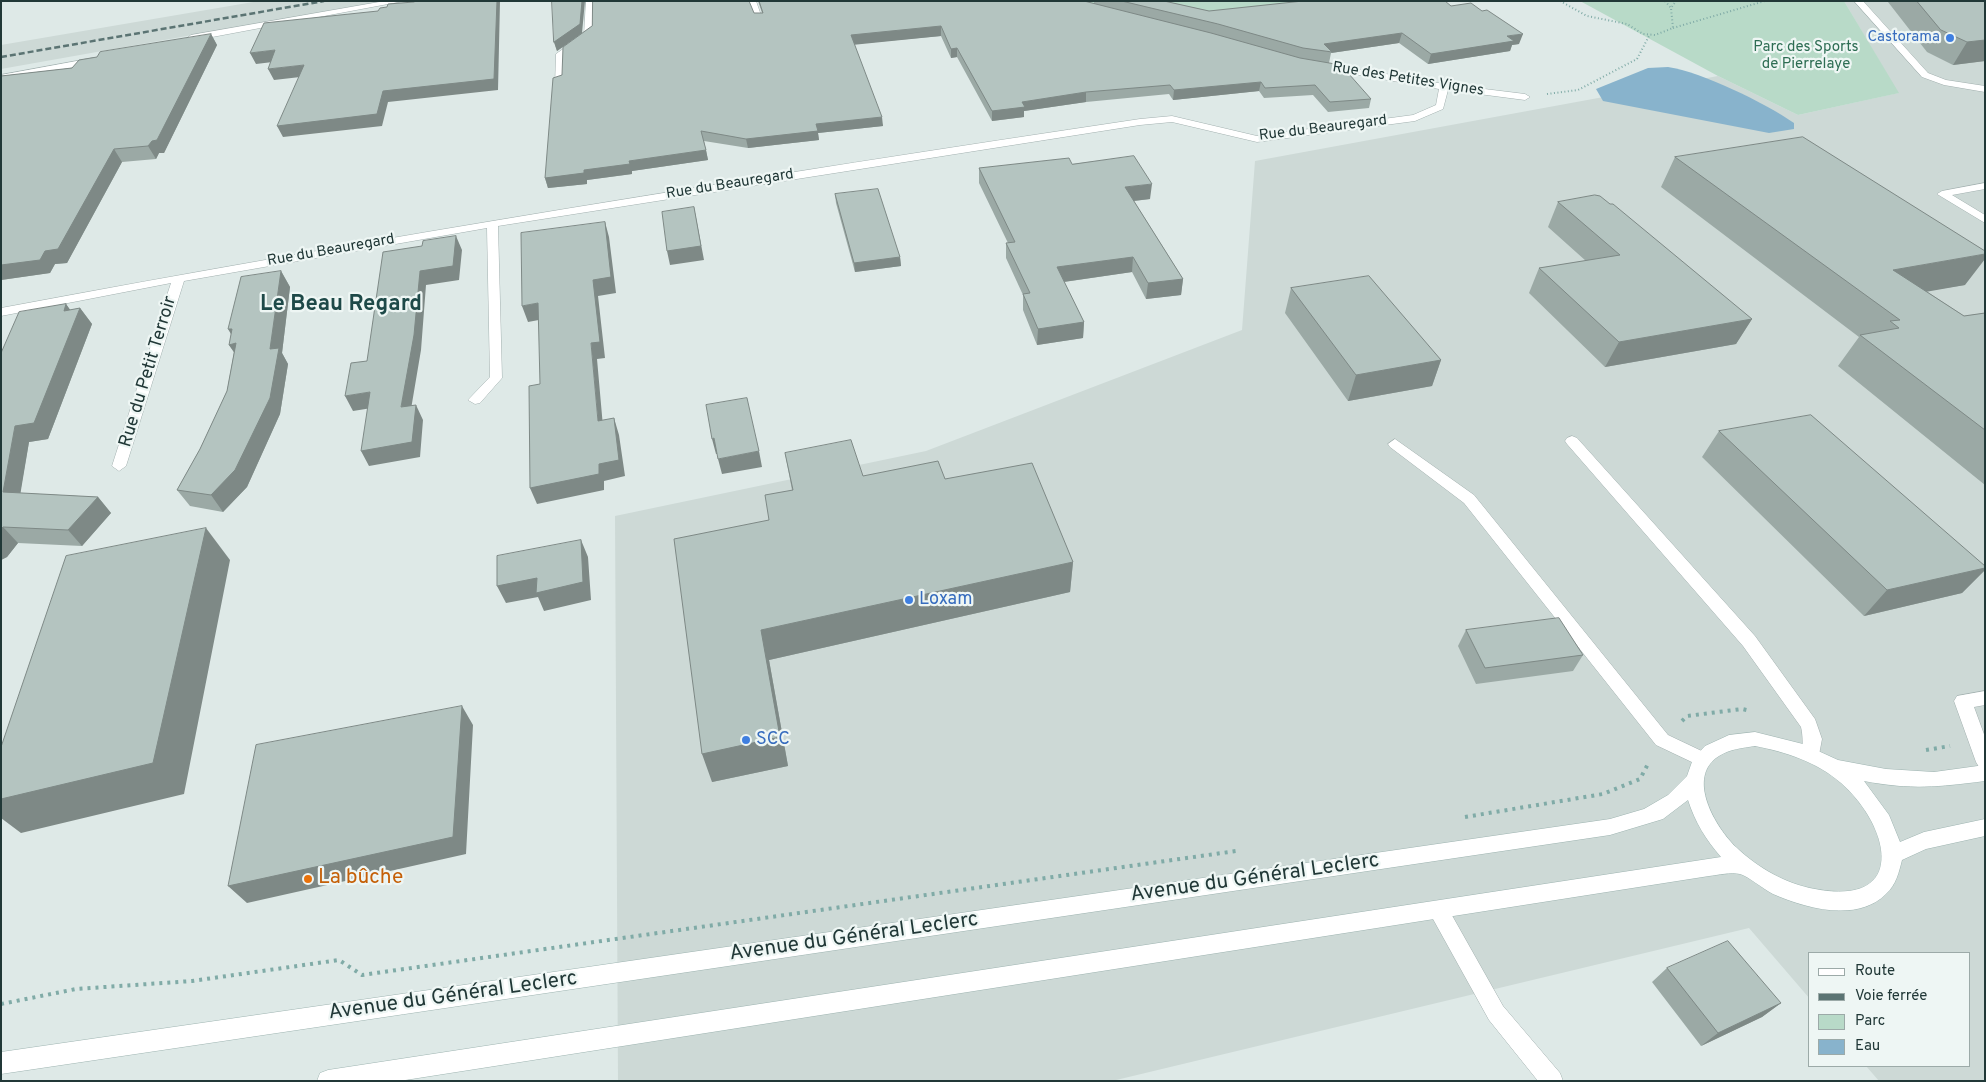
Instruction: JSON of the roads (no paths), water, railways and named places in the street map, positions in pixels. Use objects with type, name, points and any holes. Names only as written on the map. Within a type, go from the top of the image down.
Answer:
[{"type":"street","points":[[183,39],[400,1]]},
{"type":"street","points":[[558,84],[560,54],[588,35],[590,1]]},
{"type":"street","points":[[752,1],[760,19]]},
{"type":"street","points":[[1858,1],[1925,75],[1944,82],[1985,89]]},
{"type":"street","points":[[1,78],[102,60]]},
{"type":"street","name":"Rue des Petites Vignes","points":[[1318,66],[1444,87],[1525,96]]},
{"type":"street","name":"Rue du Beauregard","points":[[1,312],[179,277],[492,224],[1140,122],[1172,119],[1257,139],[1415,118],[1440,107],[1444,87]]},
{"type":"street","points":[[1985,186],[1942,194],[1985,220]]},
{"type":"street","points":[[475,400],[496,378],[492,224]]},
{"type":"street","name":"Rue du Petit Terroir","points":[[120,466],[179,277]]},
{"type":"street","points":[[1572,441],[1750,641],[1809,724],[1813,739],[1812,755]]},
{"type":"street","points":[[1395,444],[1469,499],[1662,740],[1702,759]]},
{"type":"street","points":[[1985,698],[1963,701],[1985,762]]},
{"type":"street","name":"Avenue du Général Leclerc","points":[[1,1064],[1610,827],[1635,821],[1668,808],[1679,799],[1693,782],[1702,759],[1722,743],[1737,740],[1773,742],[1812,755],[1832,766],[1868,798],[1881,817],[1890,836],[1894,854]]},
{"type":"street","name":"Avenue du Général Leclerc","points":[[1832,766],[1878,777],[1918,780],[1936,780],[1985,773]]},
{"type":"street","points":[[1693,782],[1698,809],[1706,824],[1716,838],[1744,865],[1786,890],[1829,901],[1847,900],[1876,890],[1886,880],[1892,868],[1894,854],[1924,841],[1985,827]]},
{"type":"street","points":[[328,1081],[1709,867],[1744,865]]},
{"type":"street","points":[[1438,910],[1496,1014],[1552,1081]]},
{"type":"water","points":[[1668,67],[1698,75],[1750,98],[1794,123],[1794,129],[1769,133],[1603,101],[1596,89],[1648,68]]},
{"type":"railway","points":[[1,57],[324,1]]},
{"type":"place","name":"Castorama","points":[[1950,38]]},
{"type":"place","name":"Loxam","points":[[909,600]]},
{"type":"place","name":"SCC","points":[[746,740]]},
{"type":"place","name":"La bûche","points":[[308,879]]},
{"type":"district","name":"Le Beau Regard","points":[[341,306]]},
{"type":"park label","name":"Parc des Sports de Pierrelaye","points":[[1806,56]]}]
